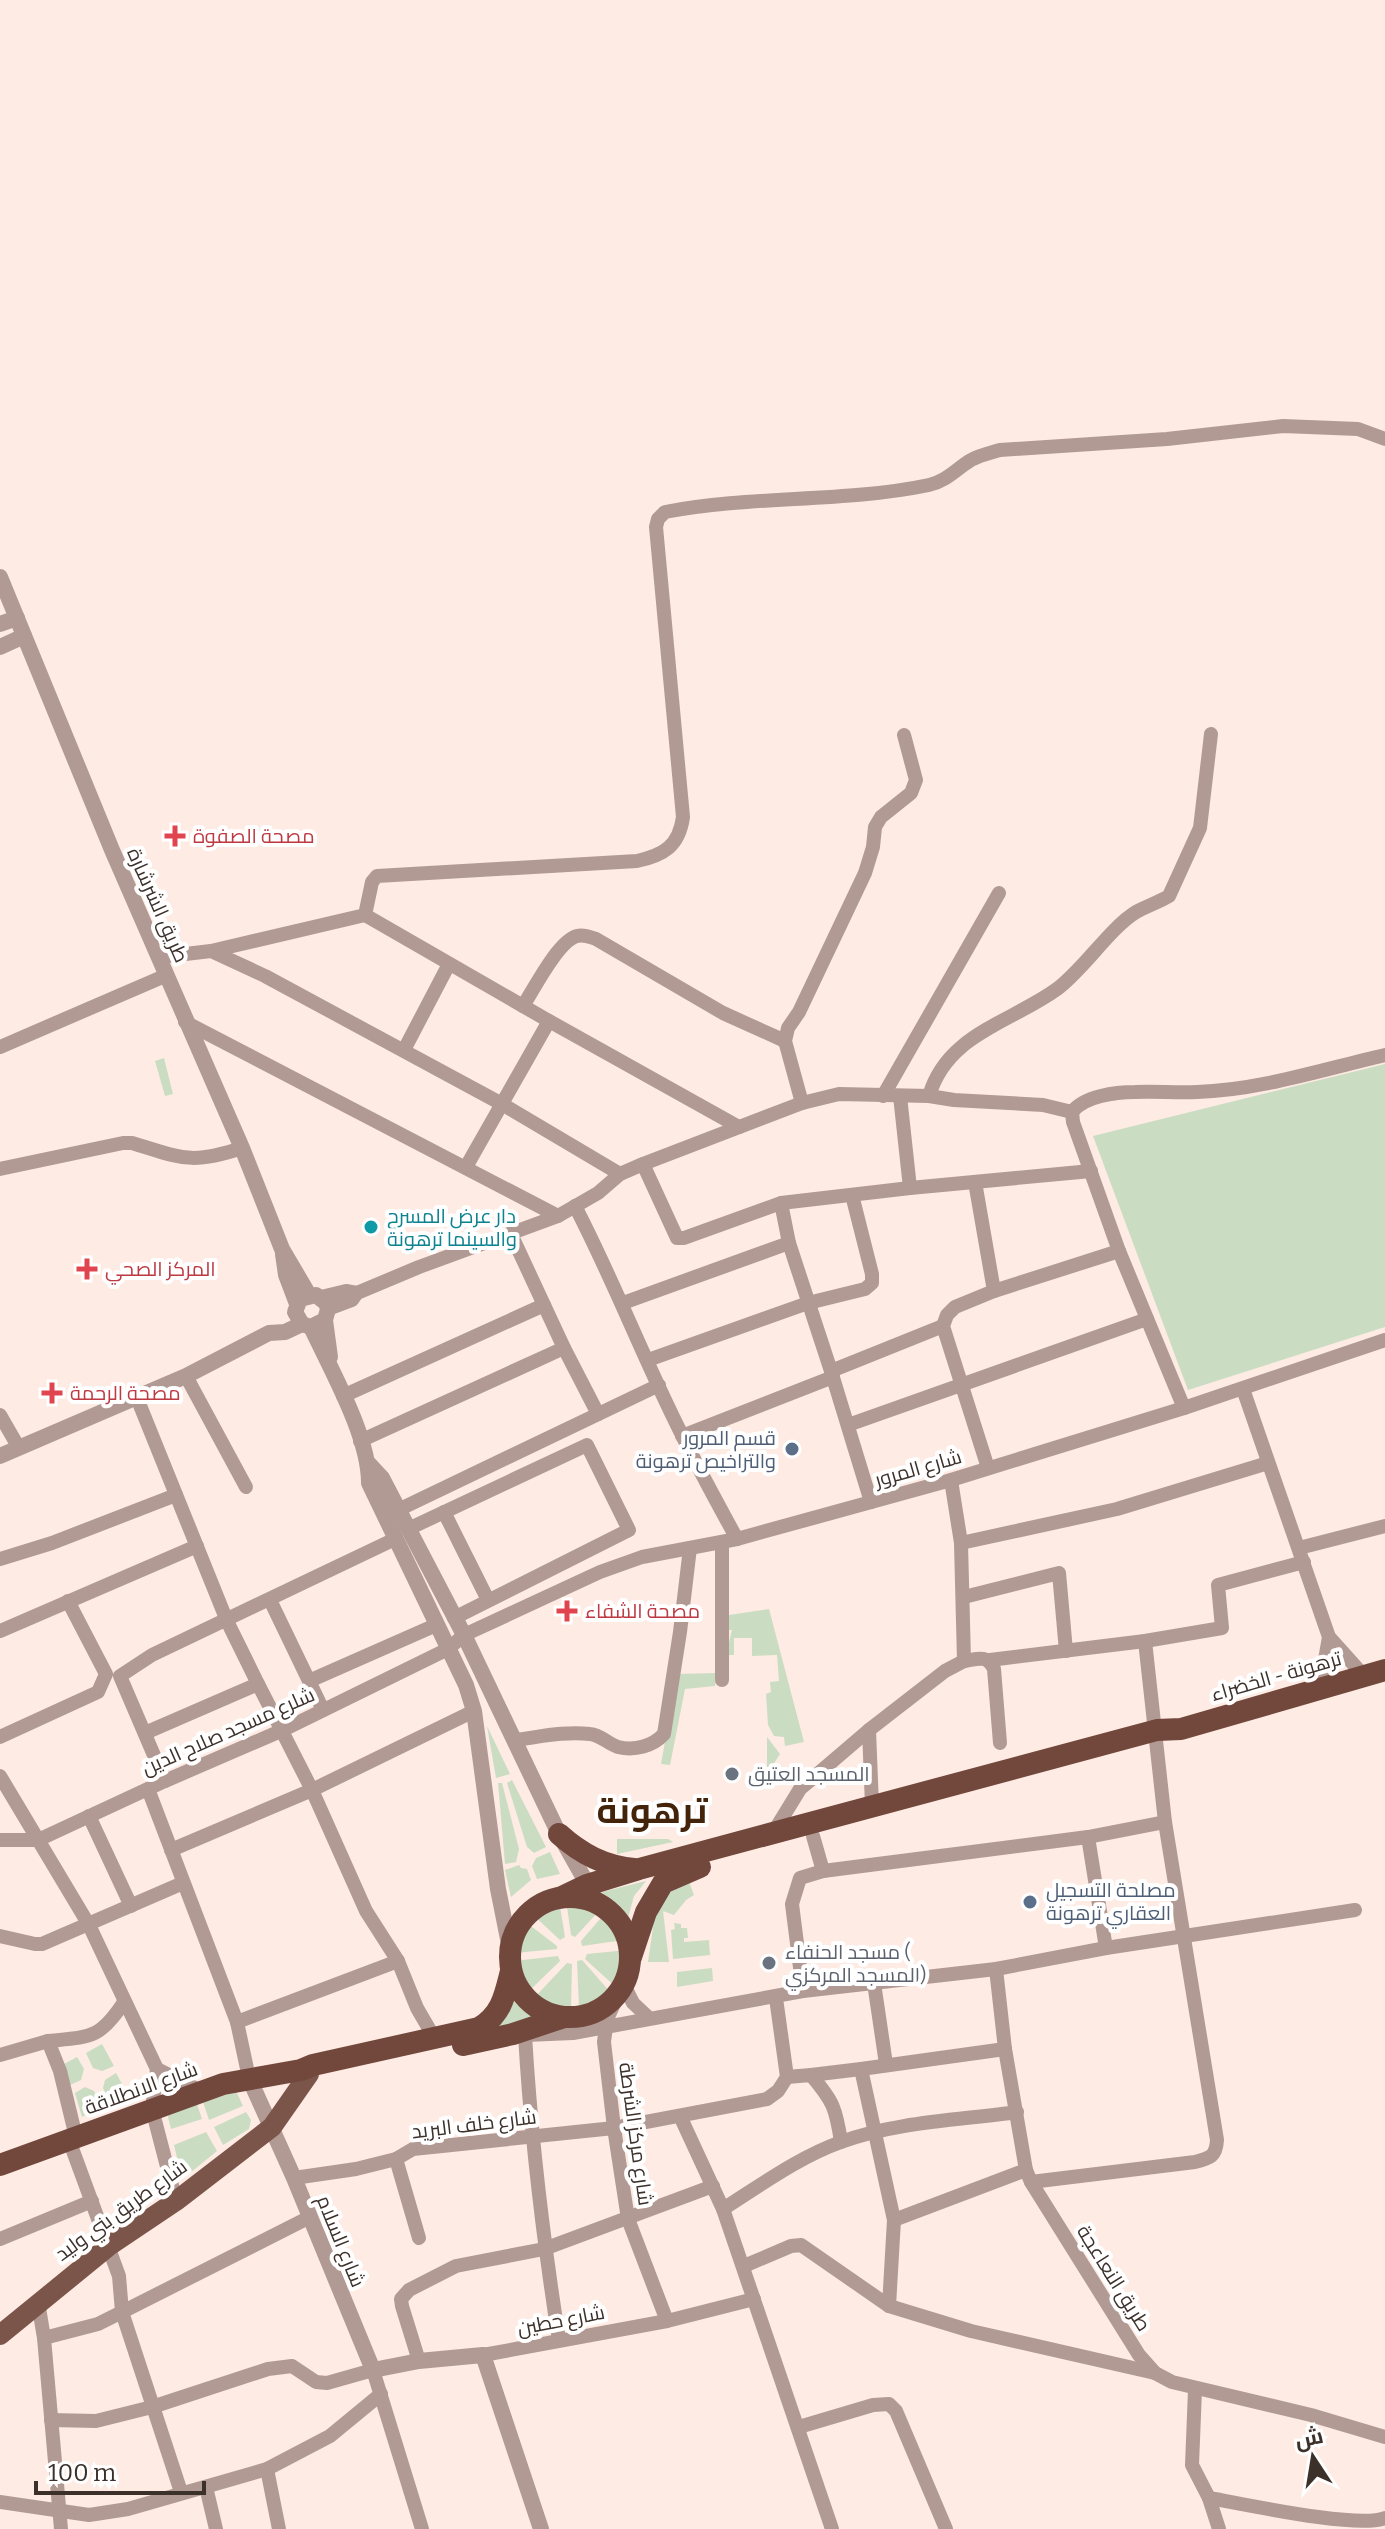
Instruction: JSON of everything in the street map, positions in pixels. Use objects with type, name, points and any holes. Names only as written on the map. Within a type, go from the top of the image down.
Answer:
[{"type":"highway","name":"ترهونة - الخضراء","points":[[1157,1737],[1375,1673]]},
{"type":"highway","points":[[305,2072],[313,2065],[464,2033],[489,2022],[504,2001],[514,1934],[533,1909],[547,1901],[592,1894],[639,1869],[872,1806],[1157,1737]]},
{"type":"highway","points":[[305,2072],[595,2022],[622,1988],[646,1912],[663,1883],[674,1876],[1157,1737]]},
{"type":"highway","points":[[559,1834],[580,1851],[604,1863],[639,1869]]},
{"type":"highway","points":[[592,1894],[622,1925],[629,1941],[631,1957]]},
{"type":"highway","points":[[510,1960],[518,1988],[530,2003],[546,2013],[595,2022]]},
{"type":"highway","name":"شارع الانطلاقة","points":[[0,2165],[201,2091],[249,2078],[305,2072]]},
{"type":"main road","name":"شارع طريق بني وليد","points":[[0,2335],[109,2246],[176,2201],[272,2127],[305,2072]]},
{"type":"street","points":[[365,915],[372,882],[377,876],[637,861],[667,851],[675,842],[683,817],[656,527],[658,519],[665,512],[802,498],[883,494],[948,479],[975,457],[1000,450],[1167,439],[1283,426],[1358,429],[1385,439]]},
{"type":"street","name":"طريق الشرشارة","points":[[0,577],[112,850],[311,1310]]},
{"type":"street","points":[[0,624],[17,618]]},
{"type":"street","points":[[0,647],[24,636]]},
{"type":"street","points":[[929,1096],[935,1076],[945,1061],[982,1031],[1058,989],[1135,913],[1169,896],[1200,828],[1211,734]]},
{"type":"street","points":[[802,1103],[785,1041],[788,1028],[799,1012],[865,873],[875,827],[881,817],[911,793],[916,780],[904,735]]},
{"type":"street","points":[[883,1096],[999,893]]},
{"type":"street","points":[[160,957],[211,951],[365,915],[739,1127]]},
{"type":"street","points":[[523,1006],[563,945],[574,937],[585,935],[723,1013],[785,1041]]},
{"type":"street","points":[[211,951],[265,976],[404,1050],[620,1174]]},
{"type":"street","points":[[404,1050],[449,964]]},
{"type":"street","points":[[0,1047],[167,975]]},
{"type":"street","points":[[466,1167],[549,1021]]},
{"type":"street","points":[[185,1022],[558,1216]]},
{"type":"street","points":[[1184,1408],[1119,1251],[1072,1112],[1077,1106],[1100,1097],[1127,1092],[1198,1092],[1238,1087],[1385,1055]]},
{"type":"street","points":[[0,1456],[186,1376],[269,1333],[285,1332],[311,1310],[352,1300],[357,1293],[419,1267],[558,1216],[598,1193],[620,1174],[802,1103],[839,1094],[929,1096],[1043,1105],[1072,1112]]},
{"type":"street","points":[[900,1096],[910,1188]]},
{"type":"street","points":[[0,1169],[123,1143],[199,1160],[242,1148]]},
{"type":"street","points":[[643,1164],[677,1238],[781,1203],[1091,1171]]},
{"type":"street","points":[[975,1182],[994,1291]]},
{"type":"street","points":[[648,1360],[808,1303],[865,1289],[872,1283],[872,1274],[852,1195]]},
{"type":"street","points":[[781,1203],[789,1243],[871,1502]]},
{"type":"street","points":[[575,1206],[623,1303],[633,1331],[730,1540],[722,1680]]},
{"type":"street","points":[[511,1234],[598,1414]]},
{"type":"street","points":[[623,1303],[789,1243]]},
{"type":"street","points":[[988,1468],[943,1326],[947,1315],[955,1307],[994,1291],[1119,1251]]},
{"type":"street","points":[[343,1396],[544,1305]]},
{"type":"street","points":[[311,1310],[369,1464],[369,1483],[464,1635],[559,1834],[592,1894]]},
{"type":"street","points":[[848,1425],[1147,1319]]},
{"type":"street","points":[[682,1436],[943,1326]]},
{"type":"street","name":"شارع المرور","points":[[464,1635],[600,1572],[642,1557],[730,1540],[951,1480],[1243,1389],[1385,1340]]},
{"type":"street","points":[[360,1441],[564,1348]]},
{"type":"street","points":[[186,1376],[246,1487]]},
{"type":"street","points":[[398,1510],[659,1385]]},
{"type":"street","points":[[1243,1389],[1329,1637],[1320,1688]]},
{"type":"street","points":[[137,1398],[227,1621],[312,1790],[366,1911],[398,1961],[417,2008],[424,2041]]},
{"type":"street","points":[[0,1415],[19,1448]]},
{"type":"street","points":[[165,1781],[120,1676],[152,1655],[587,1445],[629,1530],[454,1618]]},
{"type":"street","points":[[961,1543],[1117,1509],[1268,1463]]},
{"type":"street","points":[[369,1464],[382,1478],[398,1510],[402,1534],[436,1625],[466,1685],[474,1711],[510,1960]]},
{"type":"street","points":[[951,1480],[961,1543],[964,1661]]},
{"type":"street","points":[[0,1559],[52,1543],[176,1495]]},
{"type":"street","points":[[444,1512],[488,1600]]},
{"type":"street","points":[[773,1833],[800,1789],[869,1730],[945,1671],[964,1661],[1145,1641],[1222,1628],[1218,1585],[1385,1526]]},
{"type":"street","points":[[0,1631],[197,1546]]},
{"type":"street","points":[[515,1740],[594,1734],[618,1747],[655,1744],[664,1734],[690,1548]]},
{"type":"street","points":[[964,1597],[1059,1573],[1066,1651]]},
{"type":"street","points":[[270,1600],[323,1710]]},
{"type":"street","points":[[0,1737],[98,1692],[103,1685],[106,1674],[68,1601]]},
{"type":"street","points":[[309,1681],[436,1625]]},
{"type":"street","name":"شلرع مسجد صلاح الدين","points":[[0,1840],[38,1840],[283,1730],[448,1649],[464,1635]]},
{"type":"street","points":[[1329,1637],[1375,1673]]},
{"type":"street","points":[[894,2220],[1028,2176],[1195,2162],[1211,2158],[1216,2153],[1217,2140],[1165,1822],[1145,1641]]},
{"type":"street","points":[[990,1660],[994,1669],[1000,1743]]},
{"type":"street","points":[[145,1733],[258,1684]]},
{"type":"street","points":[[171,1850],[312,1790],[474,1711]]},
{"type":"street","points":[[869,1730],[872,1806]]},
{"type":"street","points":[[0,1776],[89,1925],[157,2069],[152,2109],[176,2201]]},
{"type":"street","points":[[148,1789],[237,2022],[249,2078]]},
{"type":"street","points":[[89,1816],[131,1906]]},
{"type":"street","points":[[803,1991],[792,1904],[800,1878],[823,1871],[1088,1837],[1165,1822]]},
{"type":"street","points":[[813,1836],[823,1871]]},
{"type":"street","points":[[1088,1837],[1106,1948]]},
{"type":"street","points":[[0,1936],[42,1944],[183,1883]]},
{"type":"street","points":[[559,2340],[544,2249],[519,2035],[595,2022],[649,2018],[803,1991],[996,1969],[1106,1948],[1355,1910]]},
{"type":"street","points":[[237,2022],[398,1961]]},
{"type":"street","name":"طريق النعاعجة","points":[[996,1969],[1005,2049],[1028,2176],[1139,2355],[1155,2373],[1195,2390],[1311,2415],[1385,2437]]},
{"type":"street","points":[[874,1983],[886,2064]]},
{"type":"street","points":[[622,1988],[649,2018]]},
{"type":"street","points":[[776,1998],[787,2077],[1005,2049]]},
{"type":"street","points":[[0,2055],[48,2041],[92,2035],[109,2025],[124,2002]]},
{"type":"street","name":"شارع مركز الشرطة","points":[[595,2022],[628,2219],[667,2321]]},
{"type":"street","points":[[48,2041],[60,2071],[72,2138],[119,2276],[122,2312],[181,2492]]},
{"type":"street","points":[[157,2069],[201,2091]]},
{"type":"street","points":[[861,2069],[894,2220],[889,2306]]},
{"type":"street","points":[[811,2075],[834,2103],[841,2142]]},
{"type":"street","name":"شارع خلف البريد","points":[[294,2178],[356,2169],[396,2159],[413,2149],[614,2128],[767,2099],[778,2091],[787,2077]]},
{"type":"street","name":"شارع السلام","points":[[249,2078],[373,2370]]},
{"type":"street","points":[[723,2209],[800,2161],[841,2142],[875,2132],[1017,2112]]},
{"type":"street","points":[[680,2116],[723,2209],[744,2266],[832,2529]]},
{"type":"street","points":[[396,2159],[419,2238]]},
{"type":"street","points":[[419,2361],[401,2299],[409,2290],[456,2266],[544,2249],[713,2186]]},
{"type":"street","points":[[0,2239],[92,2201]]},
{"type":"street","points":[[44,2338],[98,2324],[310,2217]]},
{"type":"street","points":[[744,2266],[791,2246],[801,2245],[889,2306],[971,2331],[1155,2373]]},
{"type":"street","name":"شارع حطين","points":[[373,2370],[419,2361],[483,2355],[667,2321],[754,2299]]},
{"type":"street","points":[[38,2302],[61,2529]]},
{"type":"street","points":[[483,2355],[541,2529]]},
{"type":"street","points":[[51,2420],[96,2421],[152,2407],[268,2369],[292,2366],[316,2382],[327,2383],[373,2370],[422,2529]]},
{"type":"street","points":[[1195,2390],[1190,2450],[1192,2465],[1209,2498],[1219,2529]]},
{"type":"street","points":[[0,2502],[89,2515],[128,2509],[206,2487],[267,2469],[330,2436],[381,2394]]},
{"type":"street","points":[[799,2427],[873,2405],[889,2404],[902,2424],[946,2529]]},
{"type":"street","points":[[267,2469],[279,2529]]},
{"type":"street","points":[[206,2487],[216,2529]]},
{"type":"street","points":[[1209,2498],[1350,2522],[1385,2518]]},
{"type":"green space","points":[[164,1058],[173,1094],[165,1096],[155,1061]]},
{"type":"green space","points":[[1385,1064],[1385,1327],[1188,1390],[1093,1136]]},
{"type":"green space","points":[[769,1609],[804,1742],[785,1746],[784,1737],[774,1736],[768,1725],[766,1694],[771,1692],[770,1682],[779,1681],[777,1655],[752,1656],[752,1638],[734,1638],[734,1655],[726,1655],[732,1630],[729,1630],[729,1615]]},
{"type":"green space","points":[[717,1673],[715,1686],[685,1689],[670,1765],[661,1764],[677,1674]]},
{"type":"green space","points":[[487,1726],[510,1774],[496,1778]]},
{"type":"green space","points":[[767,1737],[780,1754],[767,1774]]},
{"type":"green space","points":[[512,1780],[546,1847],[534,1853],[527,1847],[507,1783]]},
{"type":"green space","points":[[498,1783],[502,1783],[519,1849],[516,1862],[505,1864]]},
{"type":"green space","points":[[617,1839],[668,1839],[673,1842],[617,1854]]},
{"type":"green space","points":[[550,1852],[560,1874],[537,1879],[532,1866],[536,1858]]},
{"type":"green space","points":[[519,1865],[527,1869],[531,1880],[511,1897],[505,1870]]},
{"type":"green space","points":[[688,1879],[694,1895],[674,1915],[663,1911],[669,1962],[648,1962],[656,1906],[661,1898]]},
{"type":"green space","points":[[646,1881],[634,1896],[628,1918],[607,1903],[602,1892]]},
{"type":"green space","points":[[551,1900],[559,1900],[565,1937],[560,1940],[530,1912]]},
{"type":"green space","points":[[566,1900],[590,1903],[599,1911],[575,1937],[571,1935]]},
{"type":"green space","points":[[606,1912],[619,1926],[624,1940],[582,1946],[581,1941]]},
{"type":"green space","points":[[527,1923],[557,1949],[515,1953],[515,1936]]},
{"type":"green space","points":[[674,1923],[687,1928],[688,1938],[684,1938],[684,1942],[709,1940],[710,1955],[673,1959],[671,1930],[675,1929]]},
{"type":"green space","points":[[627,1950],[625,1971],[617,1988],[585,1959],[587,1954]]},
{"type":"green space","points":[[558,1956],[560,1961],[527,1993],[516,1974],[514,1961]]},
{"type":"green space","points":[[582,1960],[611,1993],[596,2003],[579,2008],[577,1961]]},
{"type":"green space","points":[[567,1963],[572,1964],[571,2009],[554,2007],[534,1998]]},
{"type":"green space","points":[[712,1968],[713,1981],[677,1987],[677,1972]]},
{"type":"green space","points":[[513,1998],[541,2018],[492,2031]]},
{"type":"green space","points":[[102,2044],[114,2066],[102,2071],[93,2068],[86,2053]]},
{"type":"green space","points":[[77,2057],[84,2069],[81,2080],[70,2085],[64,2064]]},
{"type":"green space","points":[[116,2073],[122,2084],[117,2098],[110,2103],[103,2088],[105,2080]]},
{"type":"green space","points":[[85,2087],[94,2091],[101,2107],[82,2117],[75,2093]]},
{"type":"green space","points":[[236,2091],[243,2106],[209,2120],[201,2096]]},
{"type":"green space","points":[[195,2098],[202,2119],[171,2129],[168,2117],[170,2107]]},
{"type":"green space","points":[[246,2112],[251,2120],[249,2129],[223,2145],[214,2127]]},
{"type":"green space","points":[[206,2132],[217,2151],[190,2173],[180,2170],[174,2145]]},
{"type":"place","name":"مصحة الصفوة","points":[[175,836]]},
{"type":"place","name":"دار عرض المسرح والسينما ترهونة","points":[[371,1227]]},
{"type":"place","name":"المركز الصحي","points":[[87,1269]]},
{"type":"place","name":"مصحة الرحمة","points":[[52,1393]]},
{"type":"place","name":"قسم المرور والتراخيص ترهونة","points":[[792,1449]]},
{"type":"place","name":"مصحة الشفاء","points":[[567,1611]]},
{"type":"place","name":"المسجد العتيق","points":[[732,1774]]},
{"type":"place","name":"مصلحة التسجيل العقاري ترهونة","points":[[1030,1902]]},
{"type":"place","name":"مسجد الحنفاء ( المسجد المركزي)","points":[[769,1963]]},
{"type":"district","name":"ترهونة","points":[[652,1811]]}]
